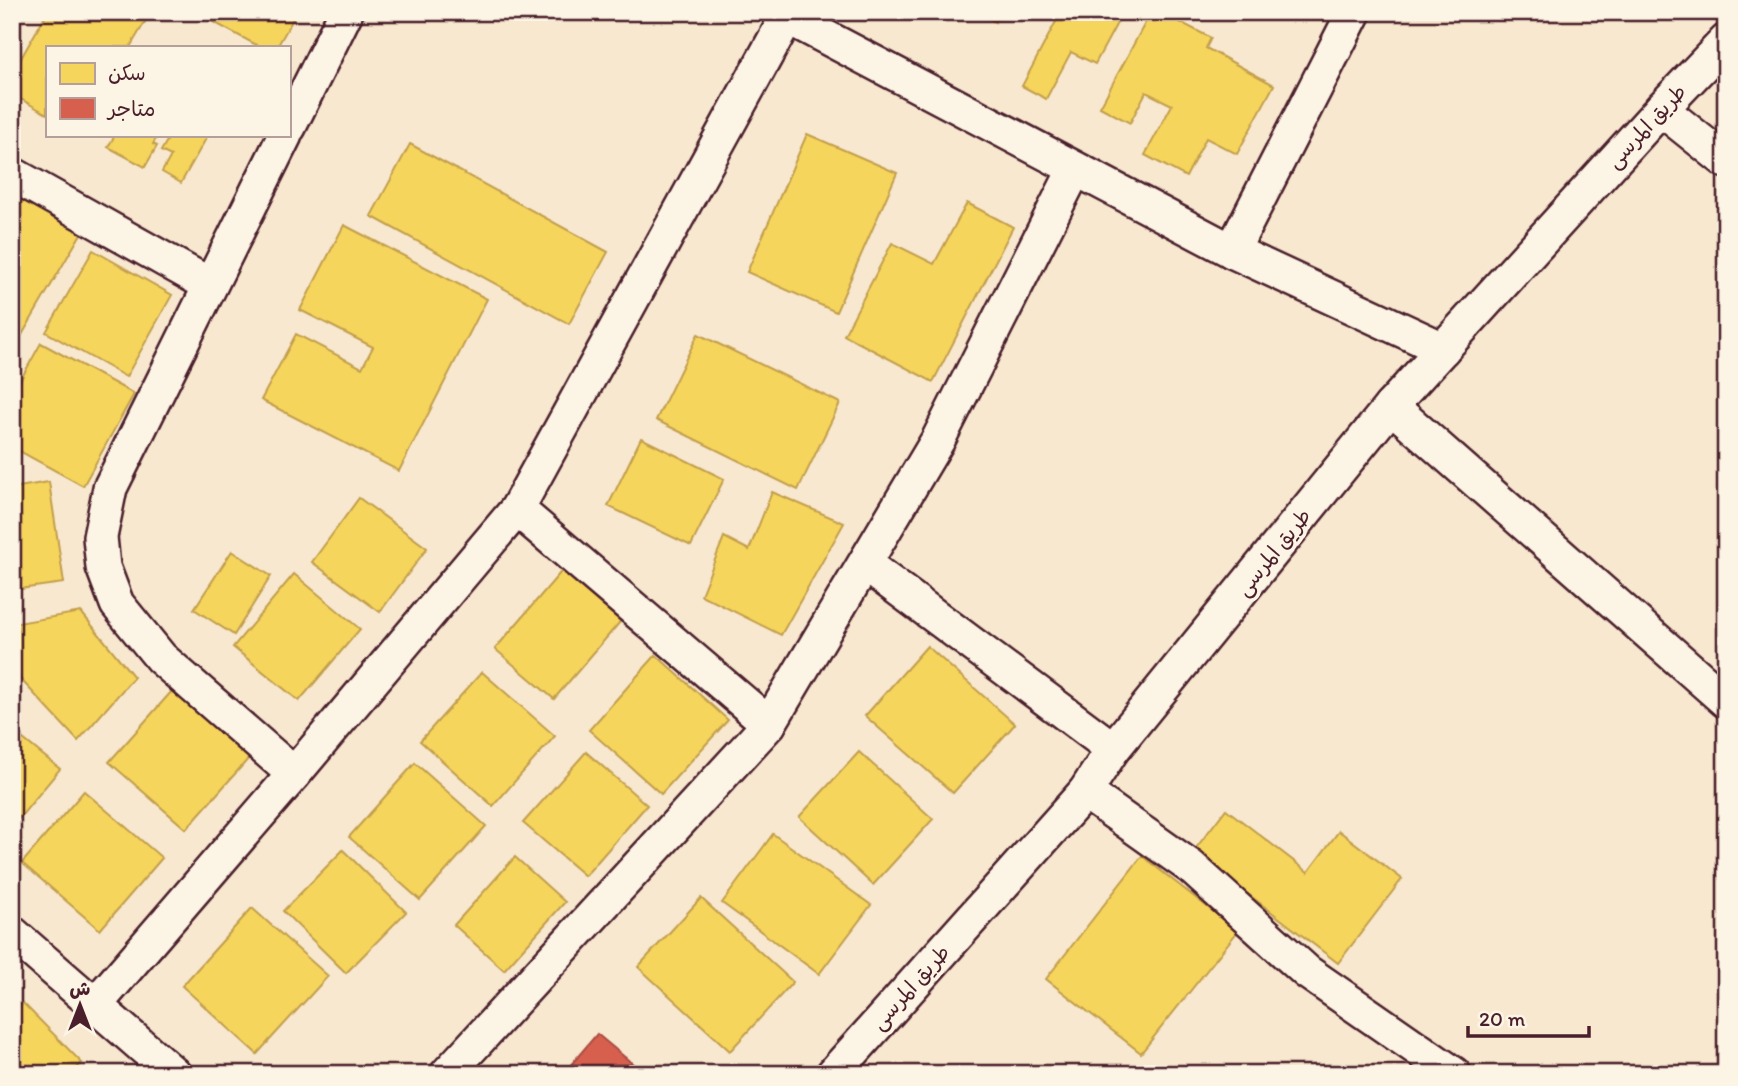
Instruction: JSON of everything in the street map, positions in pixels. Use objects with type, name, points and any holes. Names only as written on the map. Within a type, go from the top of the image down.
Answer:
[{"type":"street","points":[[290,125],[346,12]]},
{"type":"street","points":[[1232,251],[1353,13]]},
{"type":"street","points":[[95,1005],[295,774],[517,509],[783,15],[1232,251],[1443,349]]},
{"type":"street","name":"طريق المرسى","points":[[832,1074],[1085,792],[1113,749],[1391,406],[1661,108],[1726,41]]},
{"type":"street","points":[[1661,108],[1726,161]]},
{"type":"street","points":[[284,136],[110,488],[100,537],[103,567],[117,604],[161,658],[295,774]]},
{"type":"street","points":[[447,1074],[769,724],[938,440],[1075,169]]},
{"type":"street","points":[[12,174],[210,285]]},
{"type":"street","points":[[1391,406],[1726,701]]},
{"type":"street","points":[[517,509],[769,724]]},
{"type":"street","points":[[866,564],[1113,749]]},
{"type":"street","points":[[1085,792],[1191,867],[1307,972],[1454,1074]]},
{"type":"street","points":[[12,933],[174,1074]]},
{"type":"building: سكن","points":[[39,12],[140,12],[148,17],[131,46],[46,46],[46,113],[12,94],[12,74],[45,16]]},
{"type":"building: سكن","points":[[195,12],[297,12],[278,46],[258,46]]},
{"type":"building: سكن","points":[[978,12],[1000,12],[995,22]]},
{"type":"building: سكن","points":[[1061,12],[1123,12],[1095,64],[1071,52],[1046,99],[1022,86]]},
{"type":"building: سكن","points":[[1151,12],[1161,12],[1211,38],[1206,48],[1274,85],[1237,154],[1206,138],[1186,177],[1145,155],[1172,105],[1146,92],[1130,123],[1100,107]]},
{"type":"building: سكن","points":[[807,134],[897,173],[836,312],[747,272]]},
{"type":"building: سكن","points":[[114,136],[157,136],[153,144],[157,146],[145,167],[108,147]]},
{"type":"building: سكن","points":[[163,136],[207,136],[181,183],[162,172],[171,156],[161,151],[168,139]]},
{"type":"building: سكن","points":[[410,144],[608,252],[569,324],[371,216]]},
{"type":"building: سكن","points":[[12,191],[82,232],[12,352]]},
{"type":"building: سكن","points":[[967,203],[1013,227],[933,382],[844,335],[892,243],[934,264]]},
{"type":"building: سكن","points":[[344,225],[487,299],[399,471],[261,400],[296,334],[362,368],[373,347],[300,310]]},
{"type":"building: سكن","points":[[93,250],[172,295],[126,377],[46,332]]},
{"type":"building: سكن","points":[[698,334],[840,403],[798,490],[656,420]]},
{"type":"building: سكن","points":[[41,343],[134,394],[83,486],[12,447],[12,395]]},
{"type":"building: سكن","points":[[641,438],[724,479],[691,546],[608,506]]},
{"type":"building: سكن","points":[[49,482],[64,583],[12,590],[12,488]]},
{"type":"building: سكن","points":[[772,492],[844,523],[781,635],[701,595],[724,537],[749,550]]},
{"type":"building: سكن","points":[[359,498],[427,548],[380,612],[312,562]]},
{"type":"building: سكن","points":[[232,551],[271,576],[234,635],[194,609]]},
{"type":"building: سكن","points":[[566,566],[625,616],[554,699],[495,649]]},
{"type":"building: سكن","points":[[294,574],[360,629],[299,701],[233,647]]},
{"type":"building: سكن","points":[[81,612],[134,677],[78,741],[12,670],[12,624]]},
{"type":"building: سكن","points":[[927,646],[1015,724],[953,793],[865,716]]},
{"type":"building: سكن","points":[[656,655],[728,720],[661,794],[589,730]]},
{"type":"building: سكن","points":[[482,672],[555,736],[493,806],[420,741]]},
{"type":"building: سكن","points":[[172,691],[249,758],[186,829],[109,762]]},
{"type":"building: سكن","points":[[12,730],[60,769],[12,827]]},
{"type":"building: سكن","points":[[586,752],[647,805],[585,876],[523,823]]},
{"type":"building: سكن","points":[[859,752],[933,819],[873,885],[799,817]]},
{"type":"building: سكن","points":[[415,763],[486,826],[420,900],[349,837]]},
{"type":"building: سكن","points":[[84,791],[162,858],[100,930],[22,863]]},
{"type":"building: سكن","points":[[1226,809],[1308,872],[1339,831],[1402,879],[1338,963],[1193,852]]},
{"type":"building: سكن","points":[[773,834],[871,905],[819,974],[722,903]]},
{"type":"building: سكن","points":[[343,850],[406,912],[346,973],[283,911]]},
{"type":"building: سكن","points":[[1142,856],[1238,931],[1141,1053],[1046,979]]},
{"type":"building: سكن","points":[[515,857],[565,902],[504,970],[454,925]]},
{"type":"building: سكن","points":[[701,898],[793,982],[730,1051],[638,967]]},
{"type":"building: سكن","points":[[252,908],[328,976],[257,1054],[182,986]]},
{"type":"building: سكن","points":[[23,1003],[82,1063],[71,1074],[12,1074],[12,1014]]},
{"type":"building: متاجر","points":[[597,1034],[645,1074],[563,1074]]}]
